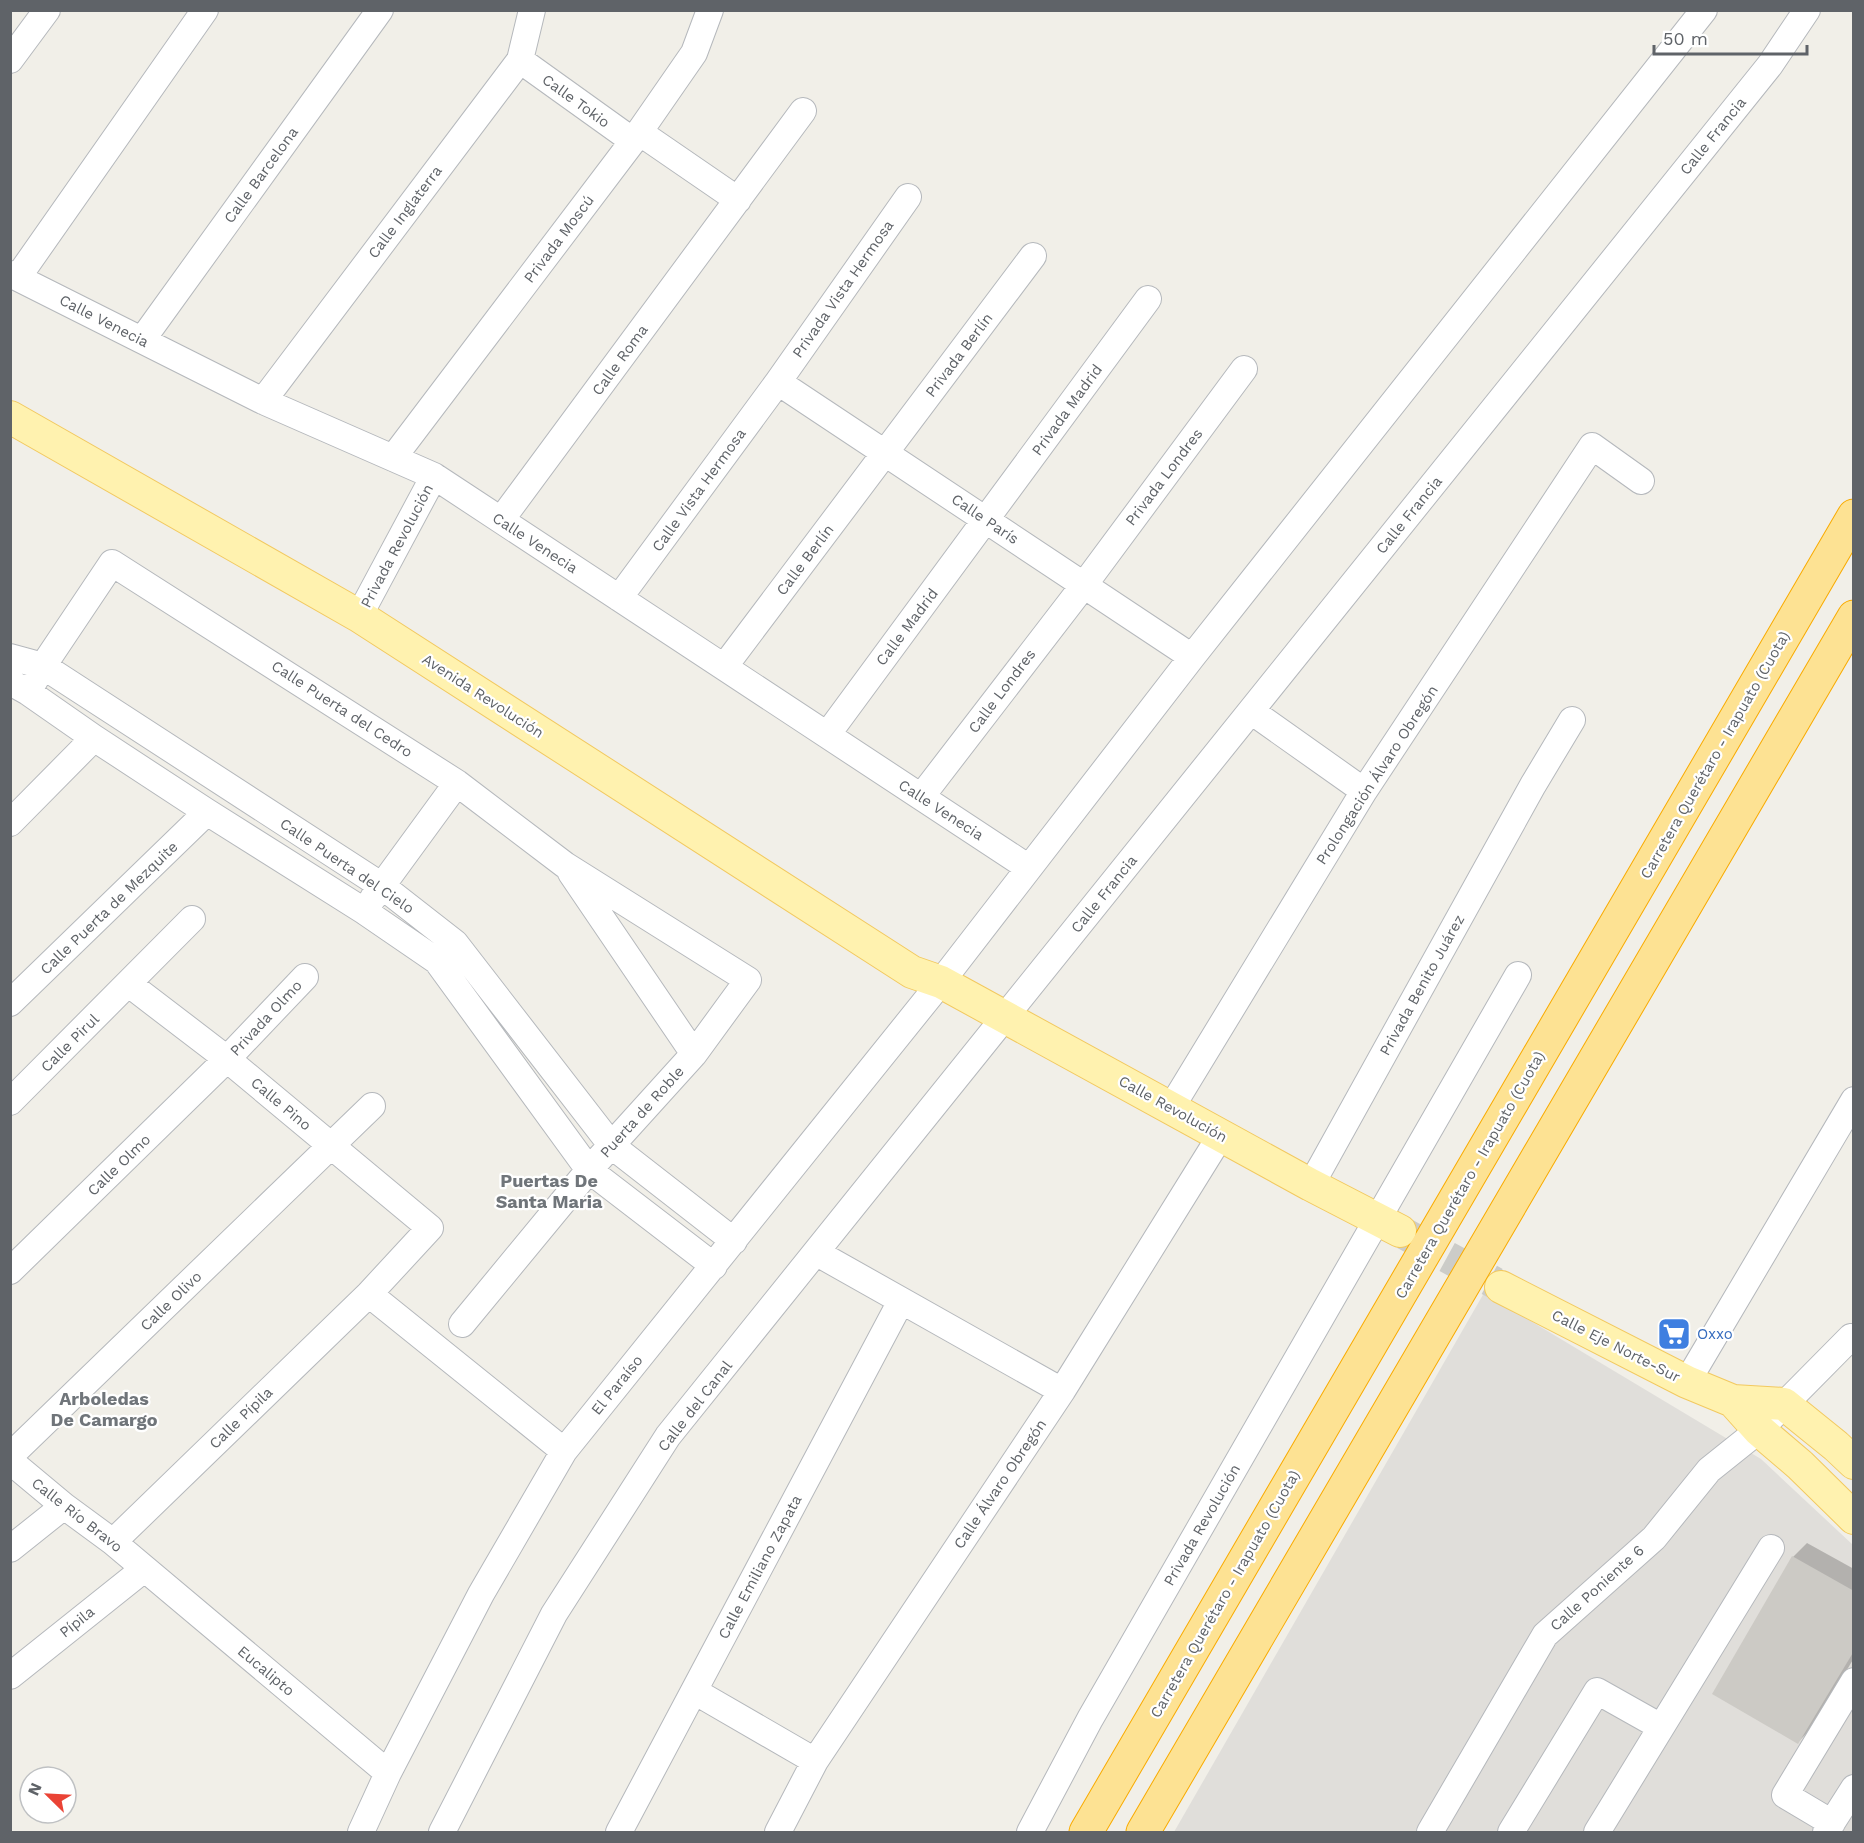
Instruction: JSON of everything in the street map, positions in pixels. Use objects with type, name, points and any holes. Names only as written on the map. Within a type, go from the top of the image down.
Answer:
[{"type":"highway","name":"Carretera Querétaro - Irapuato (Cuota)","points":[[1086,1833],[1854,516]]},
{"type":"highway","points":[[1143,1833],[1854,616]]},
{"type":"main road","name":"Avenida Revolución","points":[[10,417],[359,616],[912,972],[944,984]]},
{"type":"main road","name":"Calle Revolución","points":[[944,984],[1311,1185],[1389,1225]]},
{"type":"main road","name":"Calle Eje Norte-Sur","points":[[1501,1287],[1687,1382],[1733,1401],[1784,1404]]},
{"type":"main road","name":"Calle Eje Norte-Sur","points":[[1733,1401],[1759,1430],[1800,1465],[1854,1518]]},
{"type":"main road","points":[[1784,1404],[1854,1463]]},
{"type":"street","points":[[10,60],[47,10]]},
{"type":"street","points":[[14,276],[205,10]]},
{"type":"street","name":"Calle Barcelona","points":[[142,340],[380,10]]},
{"type":"street","points":[[944,984],[1029,868],[1192,657],[1704,10]]},
{"type":"street","name":"Calle Francia","points":[[1000,1014],[1251,711],[1762,75],[1807,10]]},
{"type":"street","name":"Privada Moscú","points":[[393,458],[636,137],[694,53],[712,11]]},
{"type":"street","name":"Calle Inglaterra","points":[[263,401],[520,60],[525,12]]},
{"type":"street","name":"Calle Tokio","points":[[520,60],[636,137],[738,200]]},
{"type":"street","name":"Calle Roma","points":[[501,520],[803,111]]},
{"type":"street","name":"Privada Vista Hermosa","points":[[778,382],[908,197]]},
{"type":"street","name":"Privada Berlín","points":[[885,453],[1033,256]]},
{"type":"street","name":"Calle Venecia","points":[[14,276],[263,401],[434,476],[1029,868]]},
{"type":"street","name":"Privada Madrid","points":[[986,520],[1148,299]]},
{"type":"street","name":"Privada Londres","points":[[1084,585],[1244,369]]},
{"type":"street","name":"Calle París","points":[[778,382],[1192,657]]},
{"type":"street","name":"Calle Vista Hermosa","points":[[619,598],[778,382]]},
{"type":"street","name":"Prolongación Álvaro Obregón","points":[[1171,1108],[1364,791],[1592,446],[1641,481]]},
{"type":"street","name":"Calle Berlín","points":[[724,667],[885,453]]},
{"type":"street","name":"Privada Revolución","points":[[359,616],[434,476]]},
{"type":"street","name":"Calle Madrid","points":[[827,735],[986,520]]},
{"type":"street","name":"Calle Puerta del Cielo","points":[[112,563],[42,666],[19,687],[437,961],[589,1170],[714,1266]]},
{"type":"street","name":"Calle Puerta del Cedro","points":[[112,563],[457,783],[565,865],[748,980]]},
{"type":"street","name":"Calle Londres","points":[[921,797],[1084,585]]},
{"type":"street","name":"Calle Puerta del Cielo","points":[[10,657],[42,666],[382,886],[455,943],[612,1146],[734,1241]]},
{"type":"street","points":[[1251,711],[1364,791]]},
{"type":"street","name":"Privada Benito Juárez","points":[[1311,1185],[1533,785],[1572,720]]},
{"type":"street","points":[[10,824],[94,738]]},
{"type":"street","points":[[364,911],[457,783]]},
{"type":"street","name":"Calle Puerta de Mezquite","points":[[10,1003],[207,812]]},
{"type":"street","name":"Calle Puerta del Cedro","points":[[565,865],[694,1054]]},
{"type":"street","name":"Calle Pirul","points":[[10,1102],[192,919]]},
{"type":"street","name":"Privada Revolución","points":[[1030,1833],[1090,1719],[1389,1225],[1518,975]]},
{"type":"street","name":"Privada Olmo","points":[[227,1059],[305,977]]},
{"type":"street","name":"Puerta de Roble","points":[[462,1324],[589,1170],[694,1054],[748,980]]},
{"type":"street","name":"Calle Pino","points":[[129,984],[227,1059],[430,1228]]},
{"type":"street","name":"El Paraíso","points":[[361,1833],[388,1773],[481,1594],[564,1451],[944,984]]},
{"type":"street","name":"Calle del Canal","points":[[442,1833],[554,1614],[662,1446],[817,1253],[1000,1014]]},
{"type":"street","name":"Calle Olmo","points":[[10,1271],[227,1059]]},
{"type":"street","points":[[1687,1382],[1854,1100]]},
{"type":"street","name":"Calle Olivo","points":[[10,1456],[372,1106]]},
{"type":"street","name":"Calle Álvaro Obregón","points":[[778,1833],[815,1761],[1062,1391],[1221,1135]]},
{"type":"street","name":"Calle Pípila","points":[[113,1542],[369,1294],[430,1228]]},
{"type":"street","points":[[817,1253],[1062,1391]]},
{"type":"street","points":[[369,1294],[564,1451]]},
{"type":"street","name":"Calle Emiliano Zapata","points":[[619,1833],[901,1301]]},
{"type":"street","name":"Calle Poniente 6","points":[[1430,1833],[1545,1635],[1654,1538],[1709,1470],[1759,1430],[1851,1337],[1854,1339]]},
{"type":"street","name":"Calle Río Bravo","points":[[10,1461],[144,1569]]},
{"type":"street","points":[[10,1549],[64,1506]]},
{"type":"street","points":[[1597,1833],[1771,1548]]},
{"type":"street","name":"Eucalipto","points":[[144,1569],[388,1773]]},
{"type":"street","name":"Pípila","points":[[10,1676],[144,1569]]},
{"type":"street","points":[[1854,1681],[1785,1795],[1829,1828],[1854,1788]]},
{"type":"street","points":[[694,1691],[815,1761]]},
{"type":"street","points":[[1511,1833],[1597,1691],[1661,1727]]},
{"type":"shaded area","points":[[1484,1293],[1761,1459],[1853,1545],[1853,1832],[1174,1832]]},
{"type":"building","points":[[1792,1556],[1854,1591],[1854,1651],[1798,1744],[1712,1694]]},
{"type":"tunnel","points":[[1405,1234],[1495,1283]]},
{"type":"place","name":"Oxxo","points":[[1674,1334]]},
{"type":"district","name":"Puertas De Santa Maria","points":[[549,1190]]},
{"type":"district","name":"Arboledas De Camargo","points":[[104,1408]]}]
